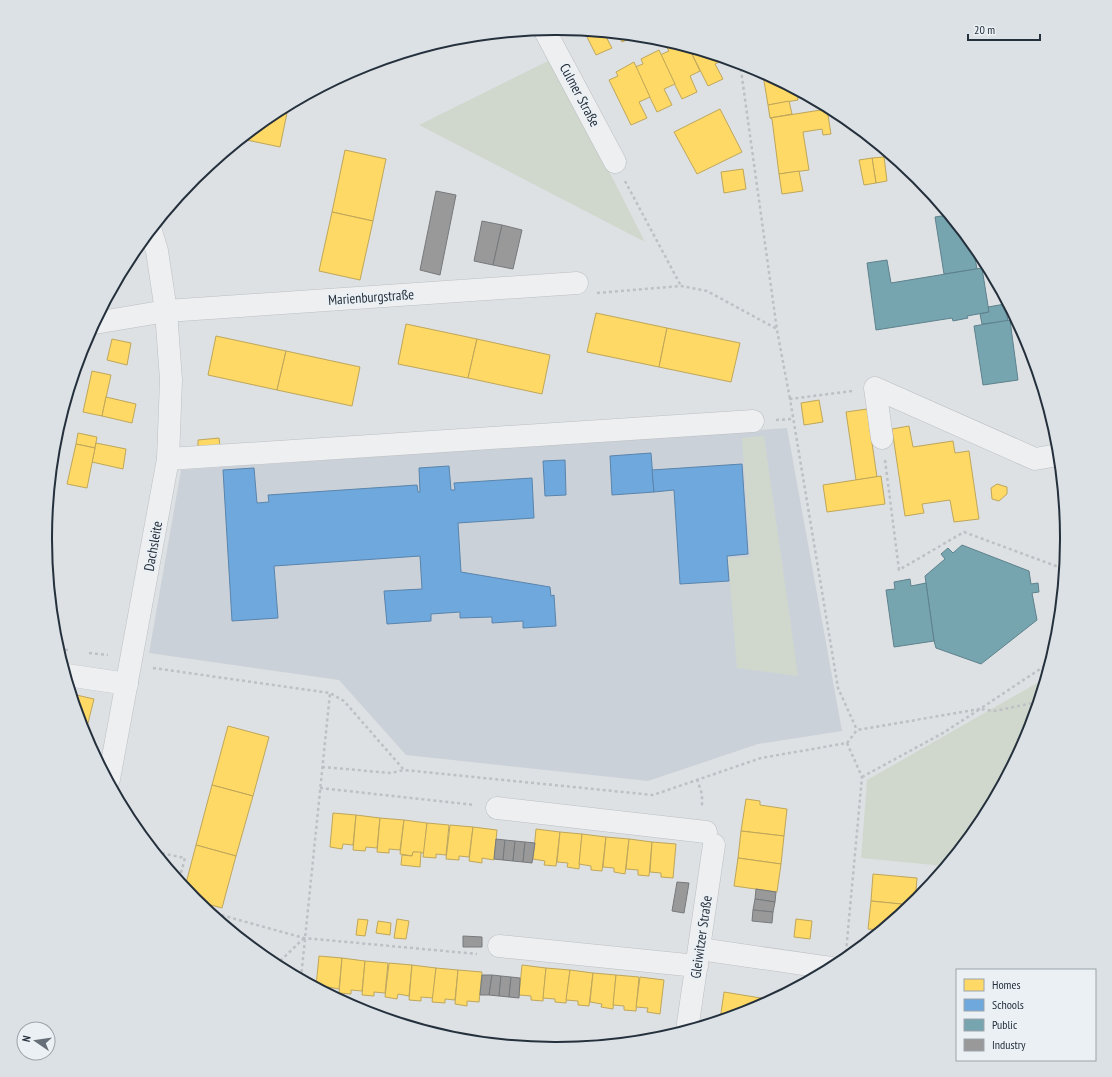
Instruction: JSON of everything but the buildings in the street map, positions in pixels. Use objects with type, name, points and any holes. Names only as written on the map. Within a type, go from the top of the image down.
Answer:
[{"type":"street","name":"Culmer Straße","points":[[547,35],[615,162]]},
{"type":"street","name":"Dachsleite","points":[[110,772],[168,459],[170,380],[166,311],[153,238]]},
{"type":"street","name":"Marienburgstraße","points":[[166,311],[577,283]]},
{"type":"street","points":[[102,321],[166,311]]},
{"type":"street","points":[[875,388],[882,438]]},
{"type":"street","points":[[875,388],[1035,459],[1052,456]]},
{"type":"street","points":[[168,459],[753,421]]},
{"type":"street","points":[[72,677],[127,684]]},
{"type":"street","name":"Gleiwitzer Straße","points":[[498,808],[710,838],[698,958],[688,1024]]},
{"type":"street","points":[[499,946],[820,967]]},
{"type":"path","points":[[741,70],[777,330],[790,399],[838,688],[857,730]]},
{"type":"path","points":[[615,162],[681,286]]},
{"type":"path","points":[[577,283],[597,293],[681,286],[707,290],[777,330]]},
{"type":"path","points":[[790,399],[875,388]]},
{"type":"path","points":[[882,438],[900,570],[964,532],[1058,567]]},
{"type":"path","points":[[131,662],[150,668],[330,692],[344,701],[404,770]]},
{"type":"path","points":[[862,777],[943,733],[1042,667]]},
{"type":"path","points":[[301,973],[330,692]]},
{"type":"path","points":[[322,767],[391,773],[404,770],[653,795],[761,758],[847,743],[857,730],[980,709],[995,711],[1032,703]]},
{"type":"path","points":[[847,743],[862,777],[847,949]]},
{"type":"path","points":[[697,779],[702,794],[702,805]]},
{"type":"path","points":[[320,788],[498,808]]},
{"type":"path","points":[[164,854],[185,858],[181,874]]},
{"type":"path","points":[[222,915],[304,938],[485,955],[499,946]]},
{"type":"path","points":[[281,960],[304,938]]},
{"type":"shaded area","points":[[552,59],[645,242],[419,125]]},
{"type":"shaded area","points":[[787,428],[842,731],[758,744],[648,781],[406,755],[339,680],[149,653],[181,470]]},
{"type":"shaded area","points":[[764,436],[798,676],[737,668],[728,558],[750,557],[742,438]]},
{"type":"shaded area","points":[[1038,682],[1033,700],[1008,761],[975,818],[939,865],[861,858],[867,780]]}]
